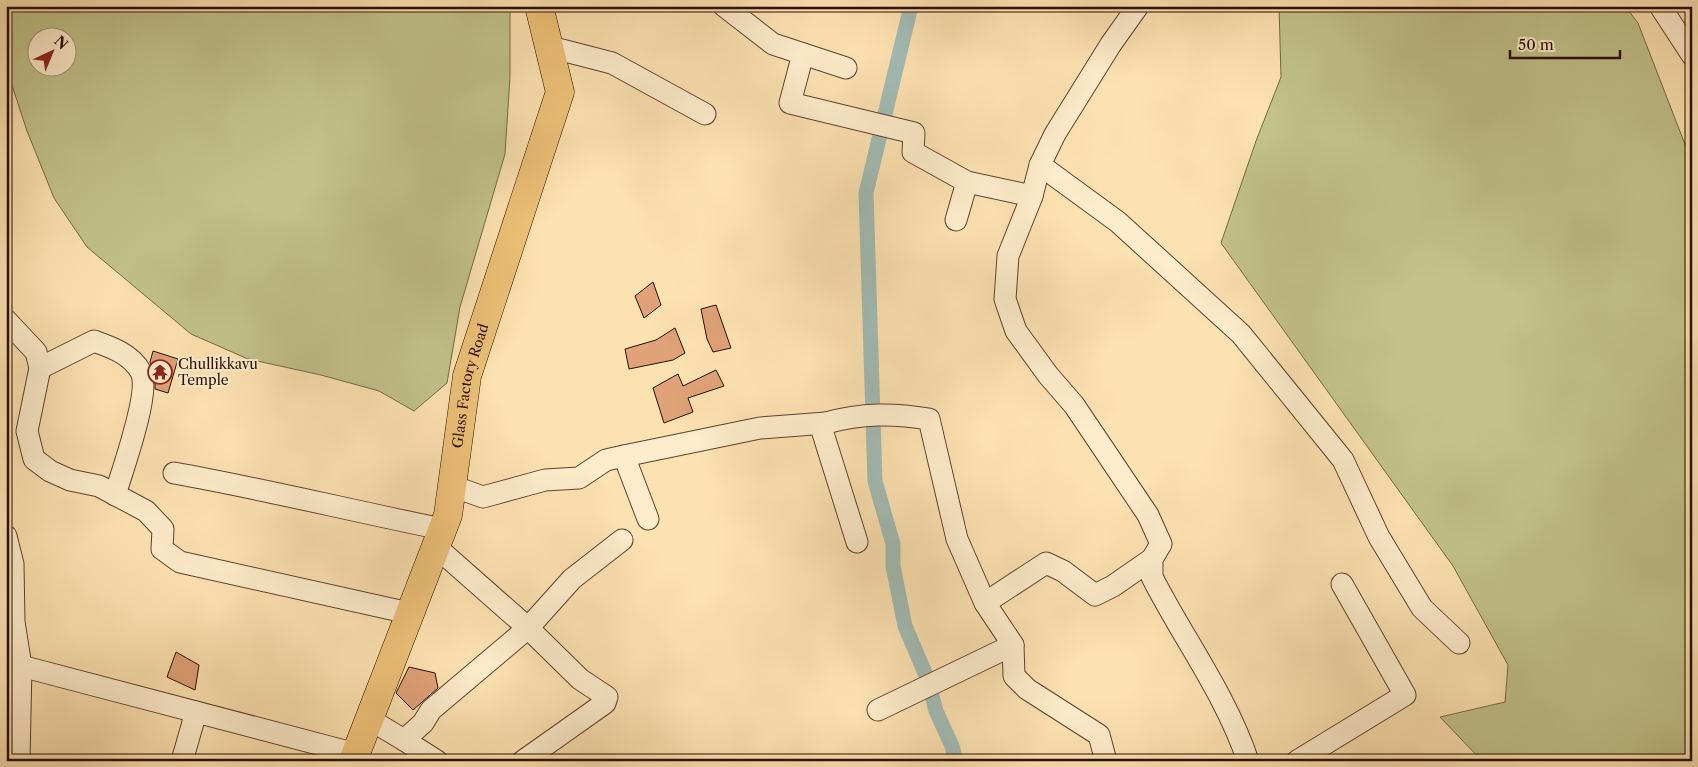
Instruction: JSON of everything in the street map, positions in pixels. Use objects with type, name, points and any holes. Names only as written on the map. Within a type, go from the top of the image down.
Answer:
[{"type":"main road","name":"Glass Factory Road","points":[[354,757],[448,515],[467,376],[560,92],[541,7]]},
{"type":"street","points":[[724,6],[773,44],[846,68]]},
{"type":"street","points":[[985,603],[1046,562],[1063,571],[1095,595],[1113,586],[1152,559],[1161,544],[1148,515],[1074,405],[1048,376],[1016,331],[1005,299],[1008,256],[1032,196],[1040,165],[1055,134],[1111,44],[1138,6]]},
{"type":"street","points":[[1660,6],[1692,55]]},
{"type":"street","points":[[550,48],[612,63],[705,114]]},
{"type":"street","points":[[803,54],[790,103],[914,133],[913,152],[967,182],[1032,196]]},
{"type":"street","points":[[1040,165],[1118,222],[1241,334],[1343,460],[1379,537],[1422,608],[1459,643]]},
{"type":"street","points":[[956,220],[967,182]]},
{"type":"street","points":[[6,320],[36,352],[40,368],[27,431],[34,459],[50,471],[70,480],[99,486],[146,511],[163,528],[162,549],[180,562],[409,614]]},
{"type":"street","points":[[40,368],[94,341],[113,347],[131,360],[142,373],[140,410],[115,495]]},
{"type":"street","points":[[452,486],[483,497],[545,480],[579,478],[606,460],[760,428],[826,423],[853,416],[871,415],[902,415],[929,419],[957,539],[985,603],[1013,645],[1014,676],[1027,689],[1099,735],[1106,761]]},
{"type":"street","points":[[826,423],[822,430],[857,542]]},
{"type":"street","points":[[624,456],[648,519]]},
{"type":"street","points":[[174,472],[263,489],[439,538],[580,679],[607,697],[605,703],[524,761]]},
{"type":"street","points":[[6,536],[13,564],[10,623],[21,666],[19,761]]},
{"type":"street","points":[[404,740],[423,724],[431,710],[528,628],[572,579],[622,540]]},
{"type":"street","points":[[1152,559],[1152,577],[1216,692],[1243,744],[1248,761]]},
{"type":"street","points":[[1297,761],[1405,695],[1342,584]]},
{"type":"street","points":[[878,710],[1013,645]]},
{"type":"street","points":[[21,666],[196,712],[354,757]]},
{"type":"street","points":[[182,761],[196,712]]},
{"type":"street","points":[[369,719],[437,761]]},
{"type":"green space","points":[[6,6],[507,6],[510,13],[510,77],[505,154],[460,307],[447,383],[414,411],[379,391],[321,375],[248,359],[191,334],[87,247],[54,198],[27,131],[6,67]]},
{"type":"green space","points":[[1279,6],[1625,6],[1638,23],[1686,147],[1692,157],[1692,761],[1482,761],[1440,717],[1505,702],[1508,665],[1453,566],[1221,243],[1256,141],[1281,77]]},
{"type":"building","points":[[653,282],[661,305],[644,318],[635,296]]},
{"type":"building","points":[[716,305],[731,348],[713,352],[707,339],[701,309]]},
{"type":"building","points":[[675,328],[685,353],[673,360],[629,369],[625,349],[656,340]]},
{"type":"building","name":"Chullikkavu Temple","points":[[153,351],[178,359],[168,393],[155,389],[155,380],[150,362]]},
{"type":"building","points":[[716,370],[724,386],[688,398],[693,412],[664,423],[653,388],[678,374],[683,386]]},
{"type":"building","points":[[176,652],[199,665],[195,690],[167,677]]},
{"type":"building","points":[[409,667],[435,673],[438,688],[413,710],[396,693]]},
{"type":"waterway","points":[[911,6],[866,193],[875,481],[893,544],[893,566],[905,626],[928,680],[936,711],[952,746],[956,761]]},
{"type":"place","name":"Chullikkavu Temple","points":[[160,372]]}]
